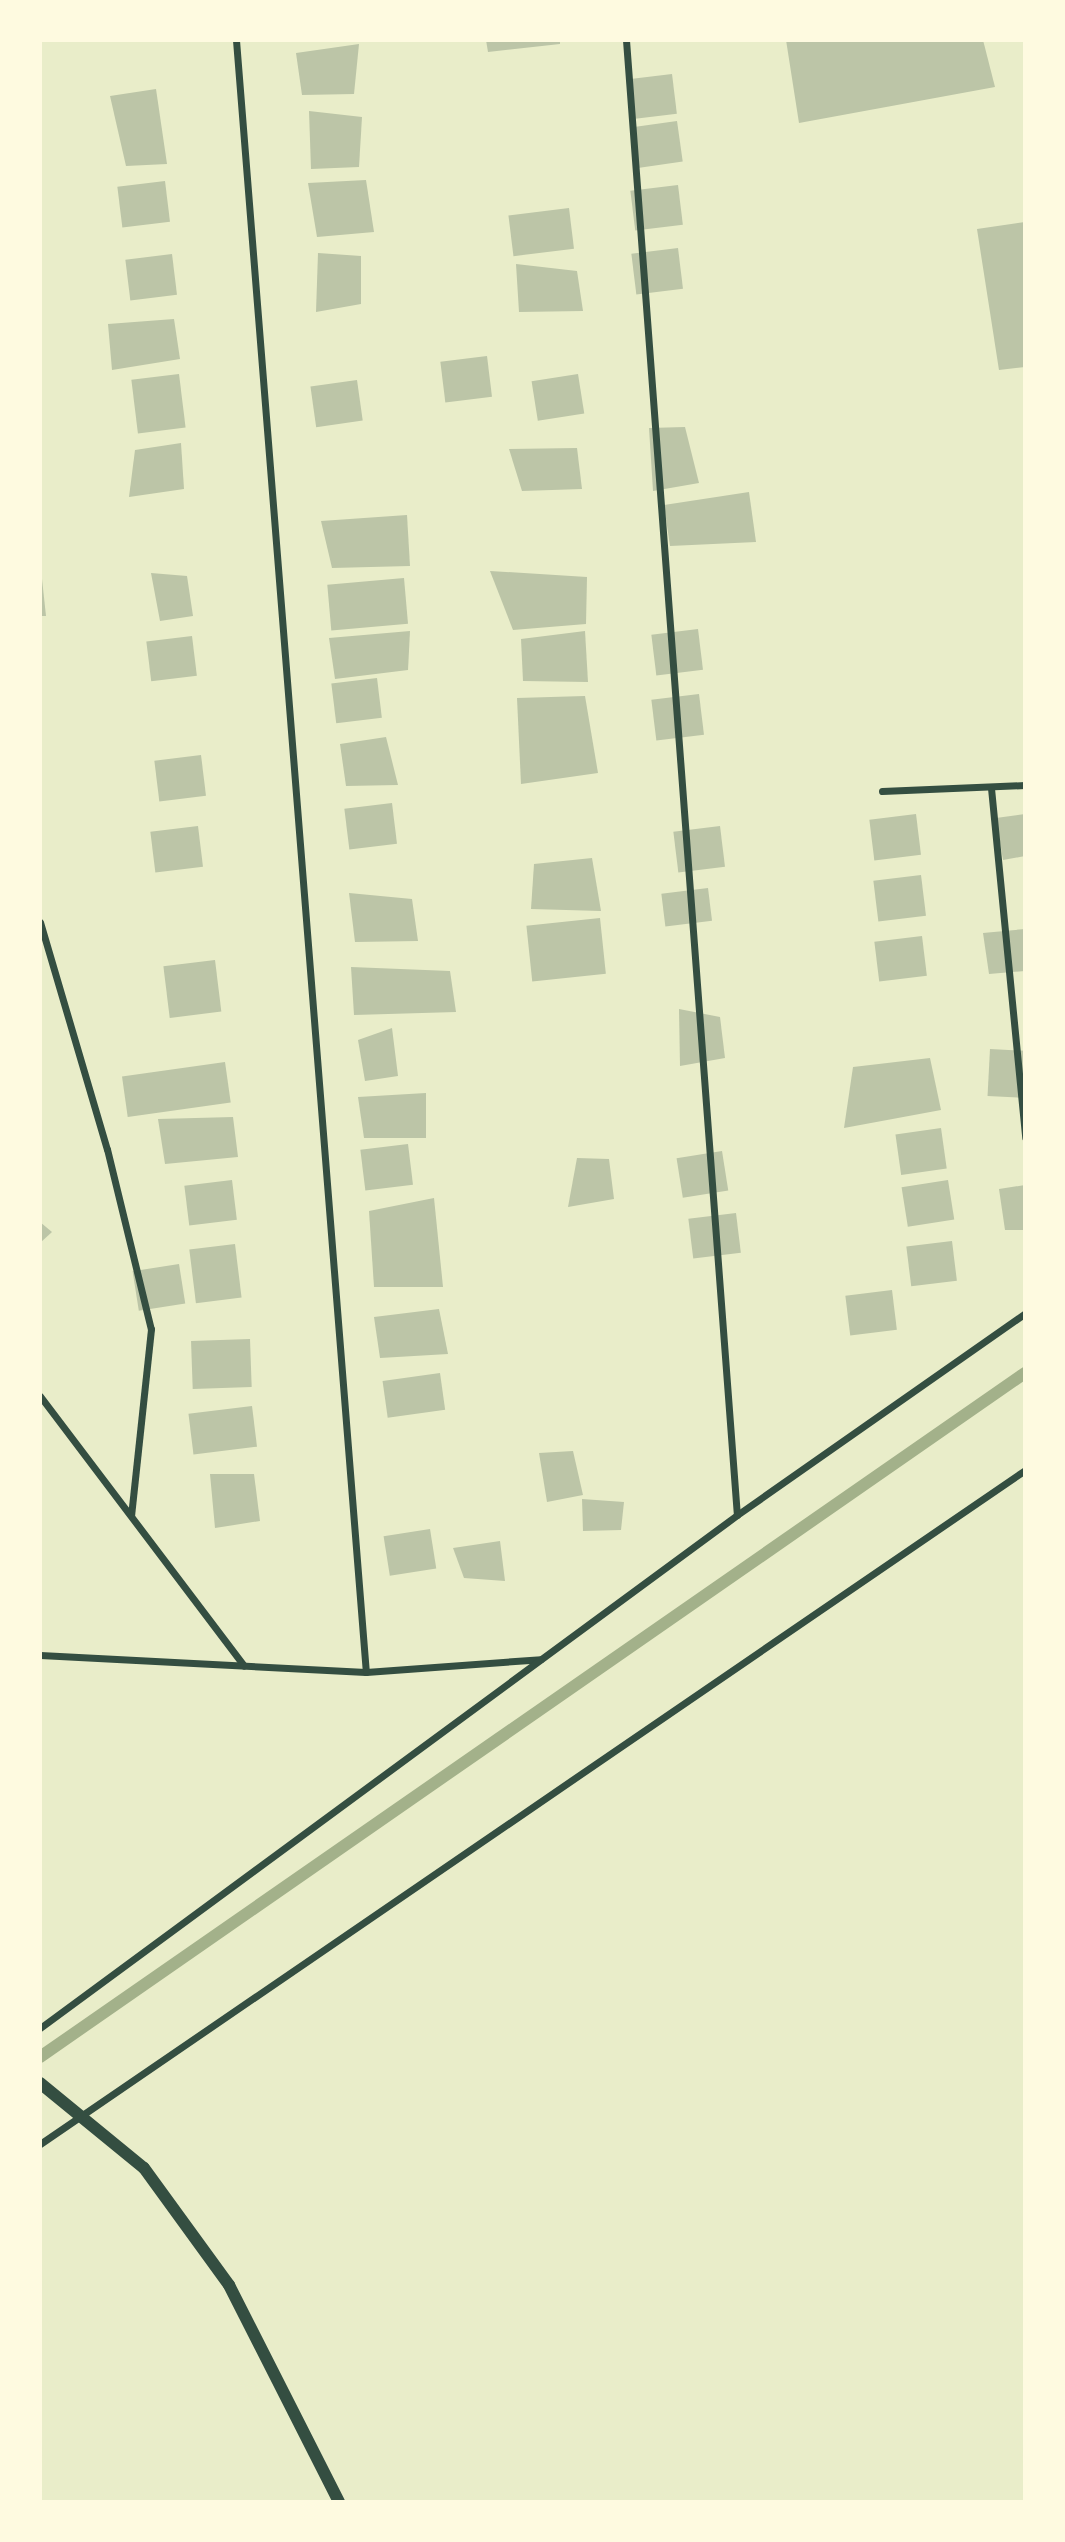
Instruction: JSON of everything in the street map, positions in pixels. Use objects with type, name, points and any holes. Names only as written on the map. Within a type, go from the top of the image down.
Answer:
[{"type":"street","points":[[236,40],[366,1672]]},
{"type":"street","points":[[626,40],[737,1515]]},
{"type":"street","points":[[882,791],[1025,785]]},
{"type":"street","points":[[991,788],[1025,1137]]},
{"type":"street","points":[[40,922],[107,1149],[151,1329],[131,1515]]},
{"type":"street","points":[[40,2028],[737,1515],[1025,1313]]},
{"type":"street","points":[[40,1396],[244,1666]]},
{"type":"street","points":[[40,2144],[1025,1469]]},
{"type":"street","points":[[40,1655],[366,1672],[542,1659]]},
{"type":"street","points":[[40,2083],[144,2168],[229,2285],[340,2502]]},
{"type":"building","points":[[486,40],[560,40],[560,44],[488,52]]},
{"type":"building","points":[[786,40],[983,40],[995,87],[799,123]]},
{"type":"building","points":[[359,44],[354,94],[302,95],[296,53]]},
{"type":"building","points":[[672,74],[677,114],[631,119],[626,80]]},
{"type":"building","points":[[156,89],[167,164],[126,166],[110,96]]},
{"type":"building","points":[[309,111],[362,117],[359,167],[311,169]]},
{"type":"building","points":[[677,121],[683,162],[636,168],[630,128]]},
{"type":"building","points":[[366,180],[374,232],[317,237],[308,183]]},
{"type":"building","points":[[165,181],[170,222],[122,228],[117,187]]},
{"type":"building","points":[[678,185],[683,225],[635,231],[630,191]]},
{"type":"building","points":[[569,208],[574,249],[513,256],[508,215]]},
{"type":"building","points":[[1025,222],[1025,367],[999,370],[977,229]]},
{"type":"building","points":[[678,248],[683,289],[636,294],[631,254]]},
{"type":"building","points":[[318,253],[361,256],[361,304],[316,312]]},
{"type":"building","points":[[172,254],[177,295],[130,300],[125,260]]},
{"type":"building","points":[[516,264],[577,271],[583,311],[519,312]]},
{"type":"building","points":[[174,319],[180,359],[112,370],[108,324]]},
{"type":"building","points":[[487,356],[492,397],[445,402],[440,362]]},
{"type":"building","points":[[179,374],[186,428],[138,433],[131,380]]},
{"type":"building","points":[[578,374],[584,414],[538,421],[532,381]]},
{"type":"building","points":[[357,380],[363,421],[316,427],[310,387]]},
{"type":"building","points":[[685,427],[699,483],[653,491],[649,428]]},
{"type":"building","points":[[181,443],[184,489],[129,497],[135,450]]},
{"type":"building","points":[[577,448],[582,489],[522,491],[509,449]]},
{"type":"building","points":[[749,492],[756,542],[670,546],[664,505]]},
{"type":"building","points":[[407,515],[410,566],[332,568],[321,521]]},
{"type":"building","points":[[490,571],[587,577],[586,624],[513,630]]},
{"type":"building","points":[[151,573],[187,576],[193,616],[160,621]]},
{"type":"building","points":[[404,578],[408,624],[331,631],[327,585]]},
{"type":"building","points":[[42,579],[46,616],[40,616]]},
{"type":"building","points":[[698,629],[703,670],[656,675],[651,635]]},
{"type":"building","points":[[410,631],[408,670],[335,679],[329,638]]},
{"type":"building","points":[[585,631],[588,682],[523,681],[521,639]]},
{"type":"building","points":[[192,636],[197,676],[151,681],[146,642]]},
{"type":"building","points":[[377,678],[382,718],[336,723],[331,684]]},
{"type":"building","points":[[699,694],[704,735],[656,741],[651,700]]},
{"type":"building","points":[[585,696],[598,773],[521,784],[517,698]]},
{"type":"building","points":[[386,737],[398,785],[346,786],[340,744]]},
{"type":"building","points":[[201,755],[206,796],[159,801],[154,761]]},
{"type":"building","points":[[392,803],[397,844],[349,850],[344,809]]},
{"type":"building","points":[[916,814],[921,855],[874,860],[869,820]]},
{"type":"building","points":[[1025,814],[1025,856],[1003,860],[996,818]]},
{"type":"building","points":[[198,826],[203,867],[155,873],[150,832]]},
{"type":"building","points":[[720,826],[725,867],[678,872],[673,832]]},
{"type":"building","points":[[592,858],[601,911],[531,909],[534,864]]},
{"type":"building","points":[[921,875],[926,916],[878,922],[873,881]]},
{"type":"building","points":[[708,888],[712,921],[665,926],[661,894]]},
{"type":"building","points":[[349,893],[412,899],[418,941],[355,942]]},
{"type":"building","points":[[600,918],[606,974],[532,981],[526,926]]},
{"type":"building","points":[[1025,929],[1025,971],[989,974],[983,933]]},
{"type":"building","points":[[922,936],[927,976],[879,982],[874,942]]},
{"type":"building","points":[[215,960],[221,1012],[170,1018],[163,966]]},
{"type":"building","points":[[351,967],[450,971],[456,1012],[354,1015]]},
{"type":"building","points":[[679,1009],[720,1017],[725,1058],[680,1066]]},
{"type":"building","points":[[392,1028],[398,1076],[365,1081],[358,1040]]},
{"type":"building","points":[[990,1049],[1025,1051],[1022,1098],[988,1096]]},
{"type":"building","points":[[930,1058],[941,1110],[844,1128],[853,1067]]},
{"type":"building","points":[[225,1062],[231,1103],[128,1117],[122,1076]]},
{"type":"building","points":[[426,1093],[426,1138],[364,1138],[358,1097]]},
{"type":"building","points":[[233,1117],[238,1157],[165,1164],[158,1119]]},
{"type":"building","points":[[941,1128],[947,1169],[901,1175],[895,1134]]},
{"type":"building","points":[[408,1144],[413,1185],[365,1191],[360,1150]]},
{"type":"building","points":[[722,1151],[728,1191],[683,1198],[677,1158]]},
{"type":"building","points":[[577,1158],[609,1159],[614,1199],[568,1207]]},
{"type":"building","points":[[232,1180],[237,1220],[189,1226],[184,1186]]},
{"type":"building","points":[[948,1180],[954,1220],[908,1227],[902,1187]]},
{"type":"building","points":[[1025,1185],[1025,1230],[1005,1230],[999,1189]]},
{"type":"building","points":[[434,1198],[443,1287],[374,1287],[369,1211]]},
{"type":"building","points":[[736,1213],[741,1253],[693,1259],[688,1219]]},
{"type":"building","points":[[40,1222],[52,1232],[40,1243]]},
{"type":"building","points":[[952,1241],[957,1281],[911,1286],[906,1247]]},
{"type":"building","points":[[235,1244],[242,1298],[196,1303],[189,1250]]},
{"type":"building","points":[[179,1264],[185,1304],[139,1311],[133,1271]]},
{"type":"building","points":[[892,1290],[897,1330],[850,1335],[845,1296]]},
{"type":"building","points":[[439,1309],[448,1354],[380,1358],[374,1317]]},
{"type":"building","points":[[250,1339],[252,1387],[193,1389],[191,1341]]},
{"type":"building","points":[[440,1373],[445,1410],[388,1418],[383,1381]]},
{"type":"building","points":[[252,1406],[257,1447],[193,1454],[188,1414]]},
{"type":"building","points":[[573,1451],[583,1495],[547,1502],[539,1453]]},
{"type":"building","points":[[210,1474],[254,1474],[260,1521],[215,1528]]},
{"type":"building","points":[[582,1499],[624,1502],[621,1530],[583,1531]]},
{"type":"building","points":[[430,1529],[436,1569],[390,1576],[384,1536]]},
{"type":"building","points":[[500,1541],[505,1581],[464,1578],[453,1548]]},
{"type":"waterway","points":[[40,2057],[1025,1373]]}]
